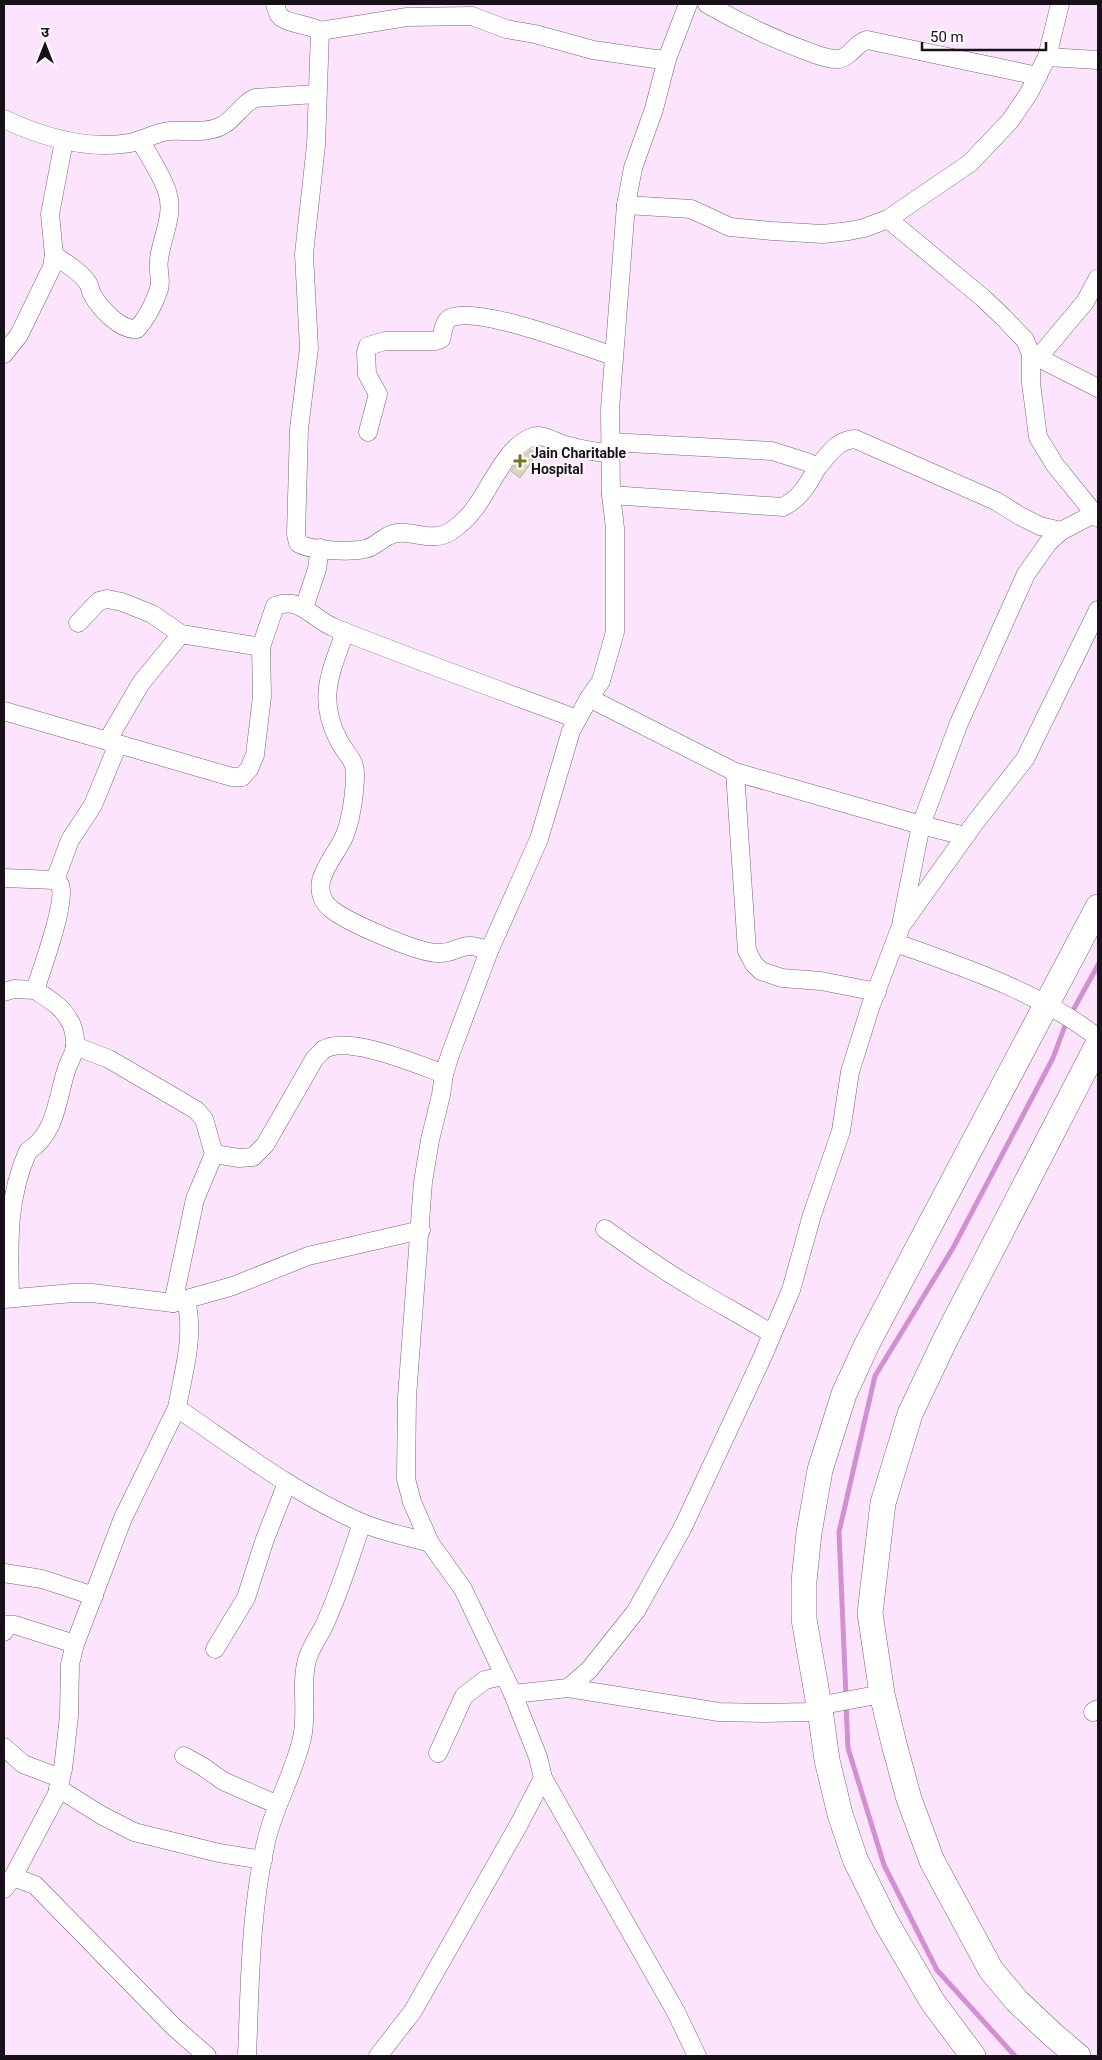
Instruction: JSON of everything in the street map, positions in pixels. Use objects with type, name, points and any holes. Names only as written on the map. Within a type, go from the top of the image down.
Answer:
[{"type":"street","points":[[275,4],[279,16],[283,19],[308,25],[320,31],[408,10],[469,10],[506,29],[535,34],[593,50],[667,59]]},
{"type":"street","points":[[688,4],[667,59],[654,109],[633,168],[626,205],[622,276],[613,356],[610,448],[614,528],[614,632],[601,681],[589,698],[571,731],[540,839],[489,950],[444,1074],[423,1182],[407,1397],[406,1471],[412,1502],[430,1543],[463,1589],[513,1694],[538,1757],[543,1778],[676,2012],[697,2056]]},
{"type":"street","points":[[707,4],[775,40],[820,56],[839,59],[848,54],[860,41],[867,40],[1038,76]]},
{"type":"street","points":[[626,205],[691,209],[730,227],[772,231],[832,233],[864,228],[888,219],[970,163],[1010,121],[1029,93],[1047,57],[1060,4]]},
{"type":"street","points":[[320,31],[316,94],[316,145],[304,254],[308,348],[299,429],[296,534],[298,543],[304,547],[343,551],[366,549],[394,533],[434,538],[444,535],[453,530],[475,508],[508,457],[531,437],[546,437],[564,445],[594,452],[610,448],[772,451],[807,462],[817,468]]},
{"type":"street","points":[[1047,57],[1098,60]]},
{"type":"street","points":[[4,120],[64,141],[98,145],[129,143],[162,132],[211,130],[223,125],[246,102],[255,98],[316,94]]},
{"type":"street","points":[[54,255],[88,282],[93,295],[102,309],[120,324],[131,330],[137,330],[152,307],[159,288],[161,280],[159,260],[170,213],[167,192],[140,140]]},
{"type":"street","points":[[4,354],[19,335],[48,277],[54,255],[50,214],[64,141]]},
{"type":"street","points":[[888,219],[1003,317],[1024,340],[1034,356],[1098,388]]},
{"type":"street","points":[[568,1688],[589,1670],[636,1611],[683,1527],[772,1334],[791,1290],[812,1216],[841,1131],[850,1072],[871,1005],[901,926],[921,825],[959,723],[1026,574],[1048,543],[1060,531],[1096,516],[1055,465],[1038,437],[1031,383],[1034,356],[1085,302],[1098,278]]},
{"type":"street","points":[[368,432],[378,394],[367,374],[366,352],[368,346],[385,341],[436,341],[441,338],[446,322],[450,318],[463,316],[503,320],[613,356]]},
{"type":"street","points":[[611,495],[783,507],[796,500],[808,486],[817,468],[837,444],[845,439],[856,439],[996,501],[1040,526],[1060,531]]},
{"type":"street","points":[[304,608],[317,569],[320,548]]},
{"type":"street","points":[[78,623],[99,601],[107,598],[152,614],[181,634],[261,647]]},
{"type":"street","points":[[4,711],[232,777],[242,777],[249,769],[255,755],[262,696],[261,647],[275,606],[292,602],[304,608],[325,624],[463,678],[577,719]]},
{"type":"street","points":[[901,926],[965,836],[1025,758],[1098,610]]},
{"type":"street","points":[[346,632],[329,678],[326,704],[329,722],[340,744],[350,755],[356,773],[349,824],[322,879],[322,897],[329,908],[352,921],[414,949],[438,954],[465,945],[489,950]]},
{"type":"street","points":[[55,880],[70,840],[93,804],[112,742],[141,683],[181,634]]},
{"type":"street","points":[[589,698],[735,772],[965,836]]},
{"type":"street","points":[[735,772],[747,950],[754,964],[761,972],[782,978],[821,980],[877,992]]},
{"type":"street","points":[[4,878],[55,880]]},
{"type":"street","points":[[35,990],[50,948],[58,913],[61,888],[55,880]]},
{"type":"street","points":[[973,2056],[932,2001],[886,1922],[855,1859],[840,1814],[831,1778],[822,1711],[804,1619],[804,1581],[809,1533],[820,1470],[844,1394],[867,1344],[1056,1010],[1098,906]]},
{"type":"street","points":[[896,942],[982,975],[1056,1010],[1094,1036],[910,1414],[883,1503],[870,1613],[874,1702],[932,1861],[992,1970],[1017,2001],[1078,2056]]},
{"type":"street","points":[[4,992],[14,989],[35,990],[61,1008],[70,1021],[76,1046],[68,1064],[56,1110],[48,1130],[40,1144],[28,1151],[14,1197],[8,1238],[7,1299],[92,1293],[180,1302],[232,1286],[308,1256],[420,1230]]},
{"type":"street","points":[[76,1046],[109,1059],[196,1110],[204,1118],[214,1154],[195,1199],[180,1302],[190,1317],[189,1342],[177,1408],[123,1518],[76,1644],[70,1664],[68,1716],[59,1783],[8,1883],[35,1885],[174,2027],[207,2056]]},
{"type":"street","points":[[214,1154],[238,1158],[253,1157],[265,1145],[316,1058],[324,1049],[352,1046],[377,1050],[444,1074]]},
{"type":"street","points":[[605,1229],[654,1264],[772,1334]]},
{"type":"street","points":[[177,1408],[287,1483],[362,1523],[430,1543]]},
{"type":"street","points":[[215,1649],[246,1598],[265,1539],[287,1483]]},
{"type":"street","points":[[247,2056],[250,1957],[258,1887],[267,1840],[278,1805],[291,1774],[305,1722],[304,1703],[307,1660],[313,1644],[326,1621],[343,1579],[362,1523]]},
{"type":"street","points":[[4,1573],[50,1581],[94,1596]]},
{"type":"street","points":[[4,1632],[7,1625],[15,1625],[76,1644]]},
{"type":"street","points":[[438,1753],[464,1696],[485,1680],[503,1676]]},
{"type":"street","points":[[513,1694],[568,1688],[719,1712],[764,1713],[822,1711],[874,1702]]},
{"type":"street","points":[[4,1748],[23,1764],[59,1783],[101,1815],[134,1832],[219,1853],[263,1860]]},
{"type":"street","points":[[184,1756],[223,1781],[278,1805]]},
{"type":"street","points":[[378,2056],[413,2011],[518,1826],[543,1778]]},
{"type":"building","points":[[531,450],[537,454],[520,478],[511,471],[522,457]]},
{"type":"waterway","points":[[846,1696],[839,1532],[875,1376],[953,1248],[1053,1058],[1066,1023],[1098,965]]},
{"type":"waterway","points":[[846,1705],[848,1748],[884,1865],[937,1970],[1015,2056]]},
{"type":"place","name":"Jain Charitable Hospital","points":[[520,461]]}]
